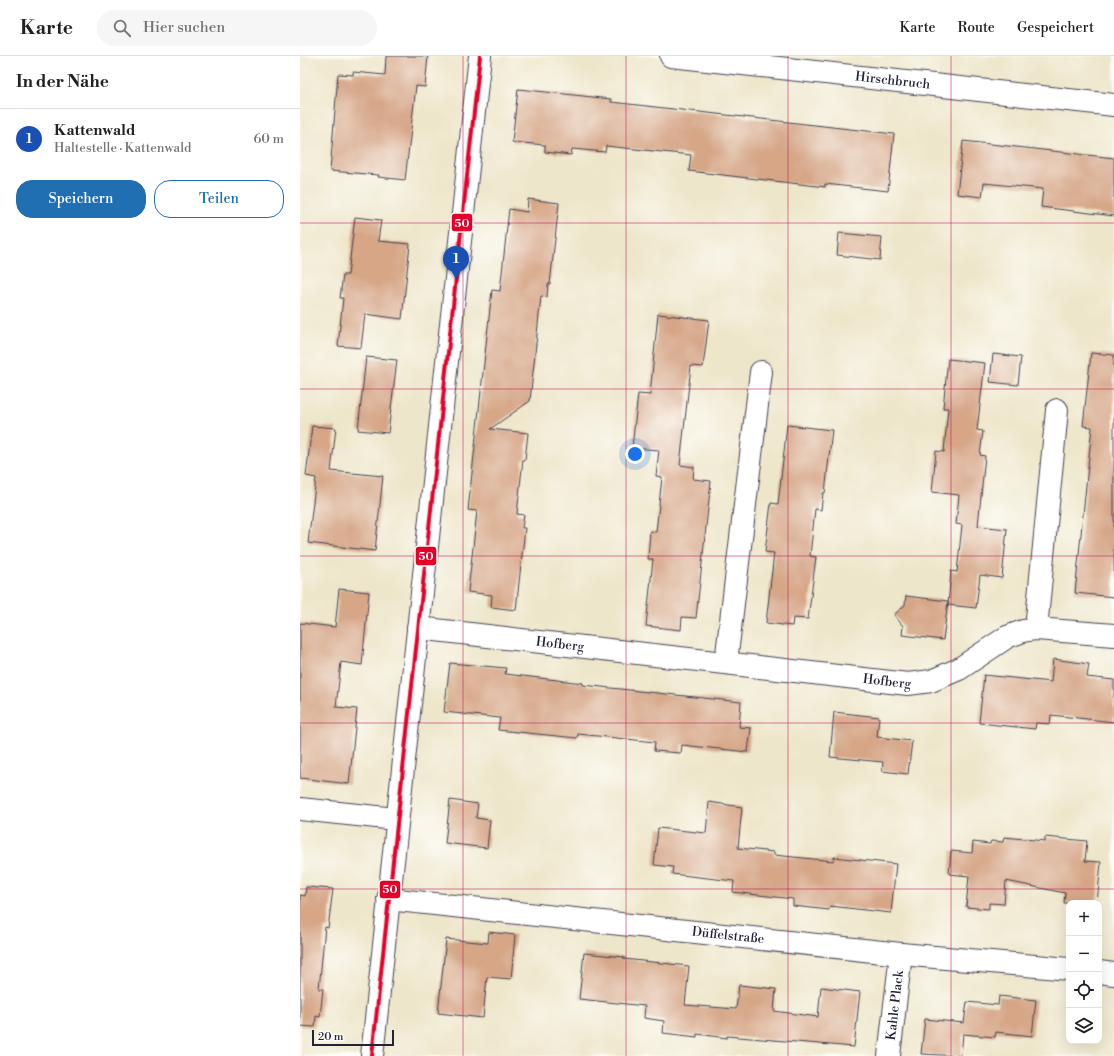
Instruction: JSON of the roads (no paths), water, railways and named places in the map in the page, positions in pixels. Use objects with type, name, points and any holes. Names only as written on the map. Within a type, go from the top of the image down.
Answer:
[{"type":"street","points":[[372,1056],[396,820],[480,56]]},
{"type":"street","name":"Hirschbruch","points":[[671,56],[1114,104]]},
{"type":"street","points":[[726,662],[761,372]]},
{"type":"street","points":[[1036,629],[1057,410]]},
{"type":"street","name":"Hofberg","points":[[418,628],[908,684],[931,681],[959,669],[1007,637],[1023,631],[1036,629],[1114,635]]},
{"type":"street","points":[[300,809],[396,820]]},
{"type":"street","name":"Düffelstraße","points":[[388,899],[901,954],[1066,970]]},
{"type":"street","name":"Kahle Plack","points":[[889,1056],[901,954]]},
{"type":"street","points":[[1102,972],[1114,974]]},
{"type":"place","name":"Kattenwald","points":[[456,279]]}]
